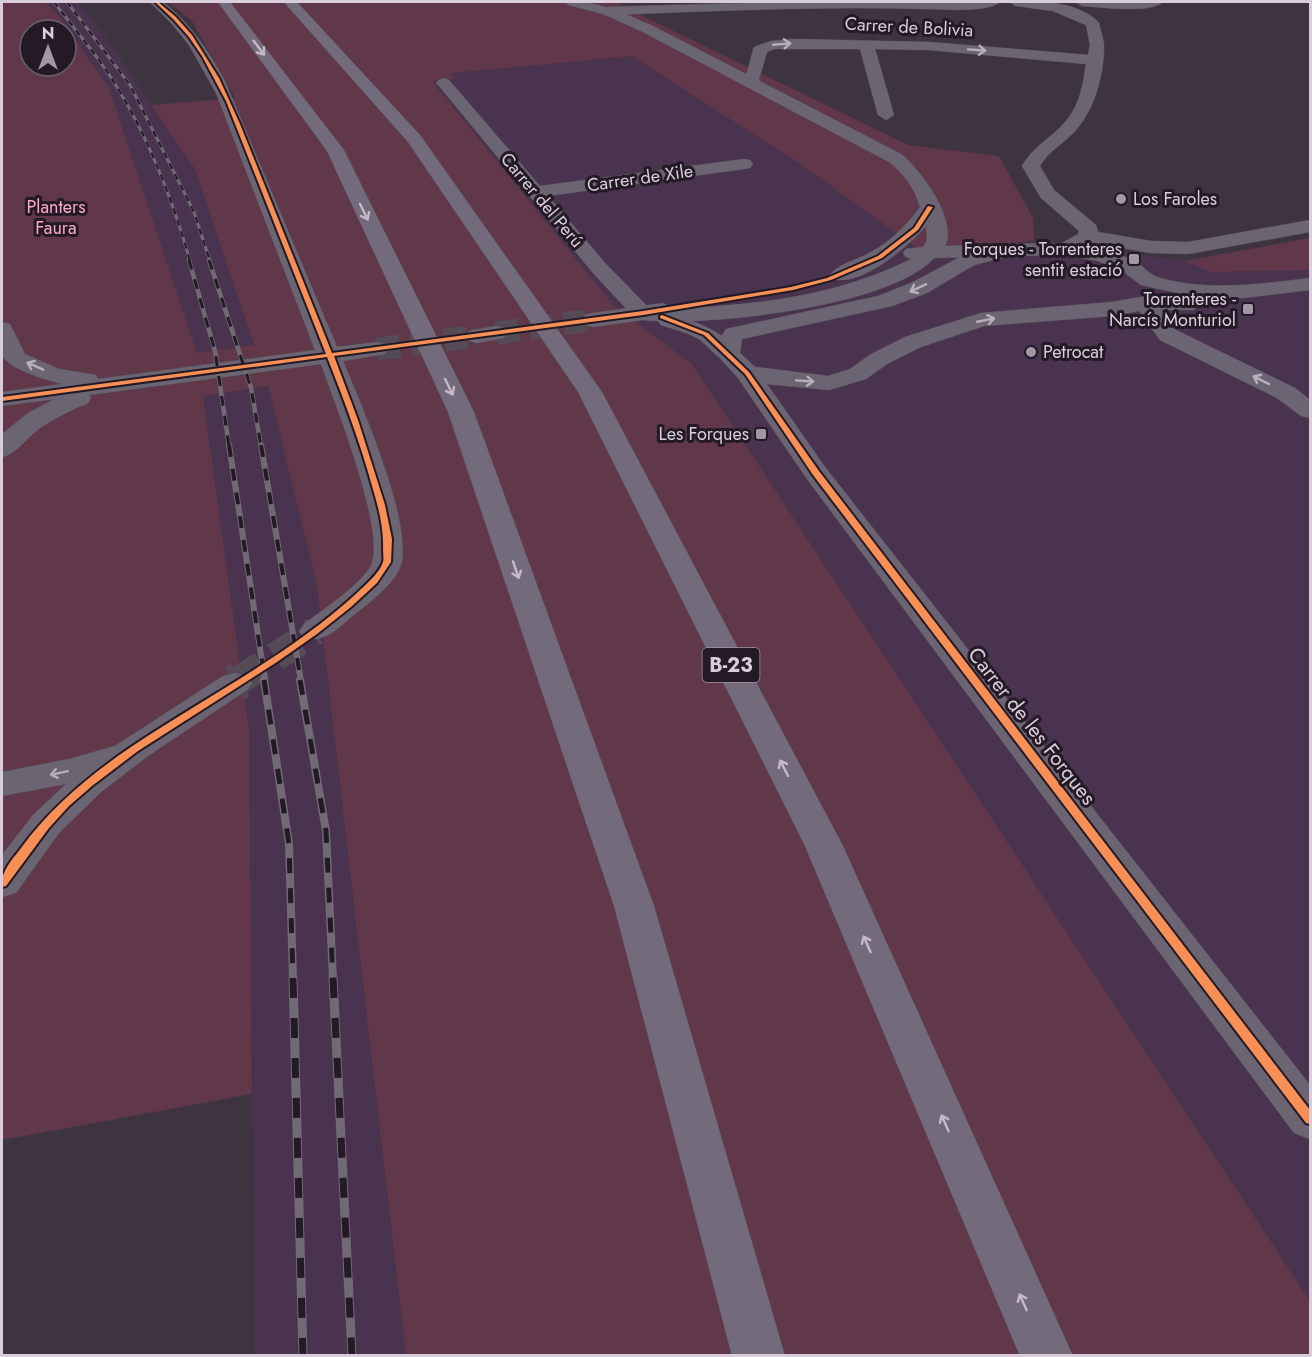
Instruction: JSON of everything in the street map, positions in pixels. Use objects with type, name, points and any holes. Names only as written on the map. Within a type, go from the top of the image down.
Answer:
[{"type":"highway","points":[[224,2],[335,150],[461,412],[634,906],[759,1356]]},
{"type":"highway","name":"B-23","points":[[290,2],[414,139],[590,392],[824,846],[1047,1356]]},
{"type":"street","points":[[156,2],[180,24],[222,87],[329,355],[370,469],[386,524],[387,562],[379,576],[359,596],[315,631]]},
{"type":"street","points":[[573,2],[608,11],[648,29],[895,158],[921,182],[937,232],[936,245],[930,253],[902,272],[870,286],[811,300],[746,310],[593,320]]},
{"type":"street","points":[[608,11],[850,3],[955,6],[994,2]]},
{"type":"street","points":[[1016,2],[1054,8],[1075,14],[1092,23],[1096,45],[1089,92],[1082,110],[1070,127],[1038,154],[1031,166],[1036,181],[1066,212],[1089,229],[1088,237]]},
{"type":"street","points":[[1082,2],[1113,4],[1147,2]]},
{"type":"street","points":[[866,44],[886,115]]},
{"type":"street","name":"Carrer de Bolivia","points":[[752,84],[760,56],[759,50],[771,45],[866,44],[981,50],[1093,60]]},
{"type":"street","name":"Carrer del Perú","points":[[444,83],[600,269],[652,315]]},
{"type":"street","name":"Carrer de Xile","points":[[535,192],[744,164]]},
{"type":"street","points":[[652,315],[740,299],[829,279],[880,257],[916,229],[930,207]]},
{"type":"street","points":[[1066,249],[1088,237],[1169,249],[1252,238],[1311,226]]},
{"type":"street","points":[[937,232],[1010,250]]},
{"type":"street","points":[[880,257],[930,253],[1066,249],[1120,262],[1139,273],[1156,321],[1168,335],[1286,393],[1311,411]]},
{"type":"street","points":[[736,354],[918,288],[967,261],[1010,250]]},
{"type":"street","points":[[736,354],[746,310],[754,303],[824,286],[829,279]]},
{"type":"street","points":[[736,354],[771,378],[829,383],[858,374],[879,359],[913,342],[981,320],[1112,309],[1147,292],[1191,290],[1243,292],[1311,284]]},
{"type":"street","points":[[1147,292],[1173,305],[1207,304],[1243,292]]},
{"type":"street","points":[[1199,349],[1192,330],[1192,318],[1207,304]]},
{"type":"street","name":"Carrer de les Forques","points":[[652,315],[706,334],[736,354],[851,520],[1311,1119]]},
{"type":"street","points":[[2,329],[15,358],[54,375],[112,385]]},
{"type":"street","points":[[2,399],[377,349]]},
{"type":"street","points":[[2,449],[15,433],[31,422],[64,404],[112,385]]},
{"type":"street","points":[[2,883],[46,824],[84,789],[135,749],[235,683]]},
{"type":"street","points":[[2,784],[74,770],[135,749]]},
{"type":"shaded area","points":[[45,2],[77,2],[102,32],[195,169],[254,346],[197,353],[109,88],[78,43],[78,18],[60,18]]},
{"type":"shaded area","points":[[632,55],[802,165],[932,259],[1034,240],[1184,261],[1211,272],[1310,270],[1310,1301],[692,364],[613,305],[432,81],[454,79],[451,73]]},
{"type":"shaded area","points":[[268,386],[317,585],[406,1355],[255,1355],[249,730],[203,395]]},
{"type":"green space","name":"Planters Faura","points":[[2,2],[45,2],[60,18],[18,18],[18,78],[78,78],[78,43],[109,88],[197,353],[254,345],[195,169],[151,105],[235,98],[192,21],[168,2],[623,2],[620,5],[908,145],[999,156],[1033,218],[1034,240],[932,259],[802,165],[632,56],[452,73],[455,79],[432,81],[613,305],[692,364],[1310,1301],[1310,1355],[406,1355],[317,585],[268,386],[203,396],[249,730],[252,1094],[2,1140]]},
{"type":"green space","points":[[1310,238],[1310,270],[1211,272],[1184,261]]},
{"type":"tunnel","points":[[496,333],[593,320]]},
{"type":"tunnel","points":[[377,349],[477,336]]},
{"type":"tunnel","points":[[238,681],[315,631]]},
{"type":"tunnel","points":[[235,683],[240,680]]},
{"type":"railway","points":[[54,2],[103,65],[129,108],[160,172],[190,261]]},
{"type":"railway","points":[[67,2],[130,85],[194,212],[210,261]]},
{"type":"railway","points":[[189,260],[215,351],[229,446]]},
{"type":"railway","points":[[209,260],[251,388],[261,446]]},
{"type":"railway","points":[[229,445],[265,681]]},
{"type":"railway","points":[[261,445],[301,681]]},
{"type":"railway","points":[[264,680],[289,844],[293,979]]},
{"type":"railway","points":[[300,680],[326,831],[333,979]]},
{"type":"railway","points":[[293,978],[303,1356]]},
{"type":"railway","points":[[333,978],[352,1356]]},
{"type":"cycle path","points":[[2,883],[45,825],[88,784],[135,749],[314,632],[374,582],[387,562],[388,539],[370,465],[321,333],[238,124],[204,56],[190,36],[156,2]]},
{"type":"cycle path","points":[[2,399],[643,313],[791,289],[829,279],[880,257],[916,229],[930,207]]},
{"type":"cycle path","points":[[662,317],[706,334],[747,373],[816,473],[1310,1119]]},
{"type":"place","name":"Los Faroles","points":[[1121,199]]},
{"type":"place","name":"Forques - Torrenteres sentit estació","points":[[1134,259]]},
{"type":"place","name":"Torrenteres - Narcís Monturiol","points":[[1248,309]]},
{"type":"place","name":"Petrocat","points":[[1031,352]]},
{"type":"place","name":"Les Forques","points":[[761,434]]}]
